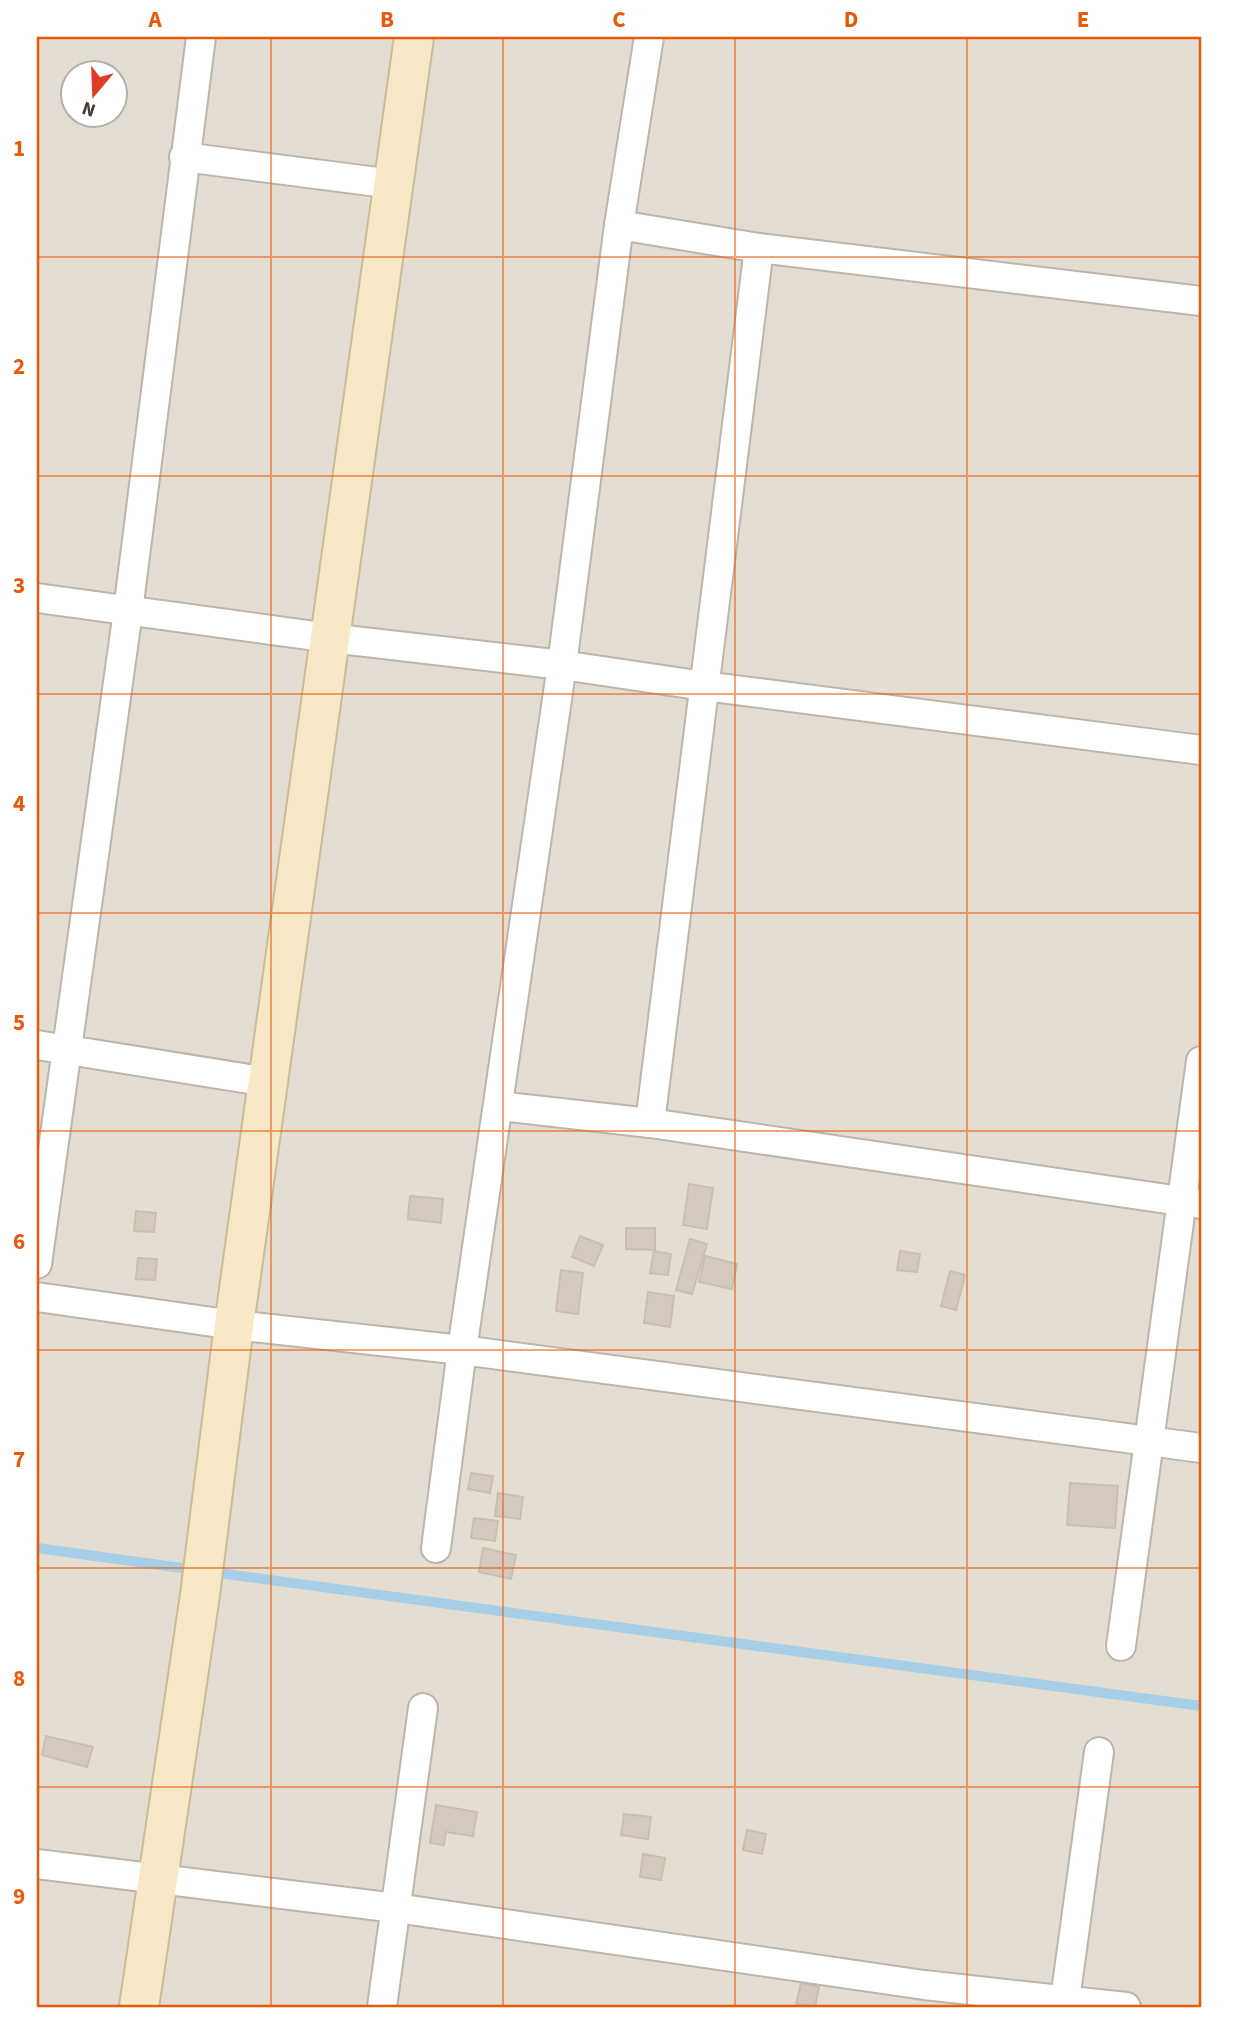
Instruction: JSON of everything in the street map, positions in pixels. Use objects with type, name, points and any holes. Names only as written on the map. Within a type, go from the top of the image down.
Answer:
[{"type":"street","points":[[37,1264],[128,611],[201,37]]},
{"type":"street","points":[[139,2007],[207,1546],[234,1325],[414,37]]},
{"type":"street","points":[[436,1548],[462,1350],[562,665],[620,225],[649,37]]},
{"type":"street","points":[[184,157],[393,184]]},
{"type":"street","points":[[620,225],[759,248],[1201,301]]},
{"type":"street","points":[[650,1123],[759,248]]},
{"type":"street","points":[[37,598],[1201,750]]},
{"type":"street","points":[[37,1045],[268,1082]]},
{"type":"street","points":[[1121,1646],[1149,1443],[1192,1202],[1201,1061]]},
{"type":"street","points":[[499,1106],[650,1123],[1192,1202]]},
{"type":"street","points":[[37,1297],[234,1325],[462,1350],[1201,1448]]},
{"type":"street","points":[[383,2007],[423,1708]]},
{"type":"street","points":[[1065,2003],[1099,1752]]},
{"type":"street","points":[[37,1864],[396,1908],[923,1996],[1126,2007]]},
{"type":"shaded area","points":[[37,37],[1201,37],[1201,2007],[37,2007]]},
{"type":"building","points":[[689,1184],[713,1188],[707,1229],[683,1225]]},
{"type":"building","points":[[410,1196],[443,1199],[441,1223],[408,1219]]},
{"type":"building","points":[[136,1211],[156,1213],[154,1232],[134,1231]]},
{"type":"building","points":[[626,1228],[655,1228],[655,1250],[626,1249]]},
{"type":"building","points":[[580,1236],[603,1245],[594,1266],[572,1257]]},
{"type":"building","points":[[690,1239],[707,1244],[692,1294],[676,1290]]},
{"type":"building","points":[[654,1251],[671,1254],[668,1275],[650,1273]]},
{"type":"building","points":[[900,1251],[920,1254],[917,1272],[897,1270]]},
{"type":"building","points":[[705,1256],[737,1264],[732,1289],[699,1282]]},
{"type":"building","points":[[138,1258],[157,1259],[155,1280],[136,1279]]},
{"type":"building","points":[[561,1270],[583,1273],[578,1314],[556,1311]]},
{"type":"building","points":[[950,1271],[965,1275],[956,1310],[941,1306]]},
{"type":"building","points":[[648,1292],[674,1296],[670,1327],[644,1323]]},
{"type":"building","points":[[471,1473],[493,1476],[490,1493],[468,1489]]},
{"type":"building","points":[[1070,1483],[1118,1486],[1115,1528],[1067,1525]]},
{"type":"building","points":[[498,1493],[523,1497],[520,1519],[495,1516]]},
{"type":"building","points":[[474,1518],[498,1521],[495,1541],[471,1538]]},
{"type":"building","points":[[483,1548],[516,1555],[511,1579],[479,1572]]},
{"type":"building","points":[[46,1736],[93,1747],[87,1767],[42,1755]]},
{"type":"building","points":[[436,1805],[477,1812],[473,1836],[446,1832],[444,1845],[430,1843]]},
{"type":"building","points":[[624,1814],[651,1817],[648,1839],[621,1835]]},
{"type":"building","points":[[747,1830],[766,1834],[762,1854],[743,1850]]},
{"type":"building","points":[[643,1854],[665,1858],[661,1880],[640,1877]]},
{"type":"building","points":[[801,1983],[819,1987],[815,2007],[796,2004]]},
{"type":"waterway","points":[[37,1548],[196,1570]]},
{"type":"waterway","points":[[211,1572],[1201,1706]]}]
